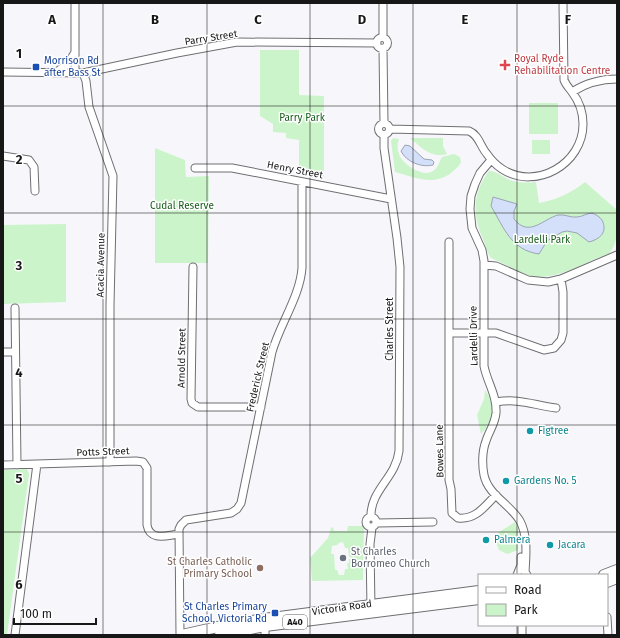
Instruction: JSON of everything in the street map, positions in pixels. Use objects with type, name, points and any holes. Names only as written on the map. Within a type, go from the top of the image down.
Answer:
[{"type":"highway","points":[[607,574],[617,570]]},
{"type":"highway","name":"Victoria Road","points":[[220,635],[265,631],[371,608],[476,591]]},
{"type":"highway","name":"Victoria Road","points":[[181,635],[250,621],[371,608],[478,599]]},
{"type":"street","name":"Acacia Avenue","points":[[75,3],[75,52],[79,73],[86,81],[89,107],[113,176],[110,305],[110,462]]},
{"type":"street","points":[[383,3],[383,37],[388,43],[383,48],[379,47],[377,43],[379,38],[383,37]]},
{"type":"street","points":[[387,132],[469,131],[478,137],[483,149],[496,165],[508,172],[522,176],[543,175],[562,166],[576,150],[582,130],[581,109],[572,92],[566,85],[564,77],[563,3]]},
{"type":"street","name":"Parry Street","points":[[3,72],[79,73],[237,42],[377,43]]},
{"type":"street","name":"Charles Street","points":[[374,525],[367,525],[366,522],[367,519],[371,517],[374,499],[394,471],[400,452],[400,267],[384,148],[387,132],[380,133],[378,129],[380,125],[384,124],[383,48]]},
{"type":"street","points":[[54,73],[68,64],[75,52]]},
{"type":"street","points":[[572,92],[591,83],[617,79]]},
{"type":"street","points":[[3,156],[29,160],[34,167],[35,191]]},
{"type":"street","name":"Lardelli Drive","points":[[491,160],[477,178],[472,190],[470,203],[471,222],[482,250],[484,265],[484,366],[496,402],[495,422],[484,446],[484,475],[487,483],[496,495],[515,514],[522,525],[525,534],[525,572],[526,574]]},
{"type":"street","name":"Henry Street","points":[[195,168],[232,168],[391,199]]},
{"type":"street","name":"Frederick Street","points":[[179,534],[181,525],[186,520],[228,514],[239,506],[274,345],[299,286],[302,274],[302,182]]},
{"type":"street","name":"Bowes Lane","points":[[449,242],[449,480],[452,513],[458,518],[472,517],[478,514],[496,495]]},
{"type":"street","points":[[484,265],[496,266],[521,278],[534,282],[548,282],[561,279],[617,255]]},
{"type":"street","name":"Arnold Street","points":[[193,267],[192,403],[198,408],[261,407]]},
{"type":"street","points":[[449,333],[500,334],[544,350],[554,348],[560,343],[563,333],[563,292],[561,279]]},
{"type":"street","points":[[15,308],[17,465]]},
{"type":"street","points":[[3,352],[15,352]]},
{"type":"street","points":[[496,402],[509,400],[523,401],[556,408]]},
{"type":"street","name":"Potts Street","points":[[3,465],[138,461],[145,463],[147,468],[149,532],[157,536],[179,534]]},
{"type":"street","points":[[15,635],[37,464]]},
{"type":"street","points":[[371,608],[370,544],[374,525],[433,522]]},
{"type":"street","points":[[517,574],[521,565],[522,525]]},
{"type":"street","points":[[179,534],[181,635]]},
{"type":"green space","name":"Parry Park","points":[[260,50],[299,50],[299,95],[324,96],[324,177],[299,172],[299,140],[286,138],[286,133],[273,132],[273,124],[260,116]]},
{"type":"green space","points":[[529,103],[558,103],[558,134],[529,134]]},
{"type":"green space","points":[[393,138],[399,139],[398,152],[404,162],[413,169],[424,173],[429,173],[435,170],[442,157],[454,154],[460,157],[461,162],[450,174],[443,178],[430,180],[395,172],[391,141]]},
{"type":"green space","points":[[410,138],[443,138],[443,146],[447,154],[431,154]]},
{"type":"green space","points":[[532,140],[550,140],[550,154],[532,154]]},
{"type":"green space","name":"Cudal Reserve","points":[[155,148],[185,160],[186,177],[209,176],[208,263],[155,263]]},
{"type":"green space","name":"Lardelli Park","points":[[489,171],[513,181],[536,182],[539,203],[563,196],[585,182],[617,210],[616,238],[612,250],[602,260],[600,257],[556,275],[537,277],[528,275],[491,258],[480,232],[476,214],[479,188]]},
{"type":"green space","points":[[66,224],[66,302],[3,304],[3,225]]},
{"type":"green space","points":[[485,390],[491,401],[492,413],[488,424],[481,434],[477,415],[484,399]]},
{"type":"green space","points":[[27,469],[29,474],[7,635],[3,635],[3,470]]},
{"type":"green space","points":[[515,522],[518,530],[518,550],[507,554],[499,550],[495,540],[499,532]]},
{"type":"green space","points":[[348,526],[364,526],[363,580],[312,581],[310,558],[328,538],[331,528],[333,527],[334,531],[347,531]],"holes":[[[343,542],[345,548],[348,548],[349,557],[351,557],[351,559],[349,559],[349,563],[347,563],[348,569],[345,569],[344,575],[339,575],[337,570],[335,570],[334,554],[331,554],[332,546]]]},
{"type":"water","points":[[405,145],[410,146],[424,159],[432,160],[434,162],[433,165],[424,166],[410,161],[401,151]]},
{"type":"water","points":[[493,197],[517,204],[514,211],[514,219],[525,227],[536,226],[558,215],[579,217],[592,213],[602,220],[604,228],[600,237],[589,242],[577,233],[567,231],[562,232],[547,241],[539,254],[529,252],[509,237],[491,206]]},
{"type":"place","name":"Royal Ryde Rehabilitation Centre","points":[[505,65]]},
{"type":"place","name":"Morrison Rd after Bass St","points":[[36,67]]},
{"type":"place","name":"Figtree","points":[[530,431]]},
{"type":"place","name":"Gardens No. 5","points":[[506,481]]},
{"type":"place","name":"Palmera","points":[[486,540]]},
{"type":"place","name":"Jacara","points":[[550,545]]},
{"type":"place","name":"St Charles Borromeo Church","points":[[343,558]]},
{"type":"place","name":"St Charles Catholic Primary School","points":[[260,568]]},
{"type":"place","name":"St Charles Primary School, Victoria Rd","points":[[275,613]]}]
